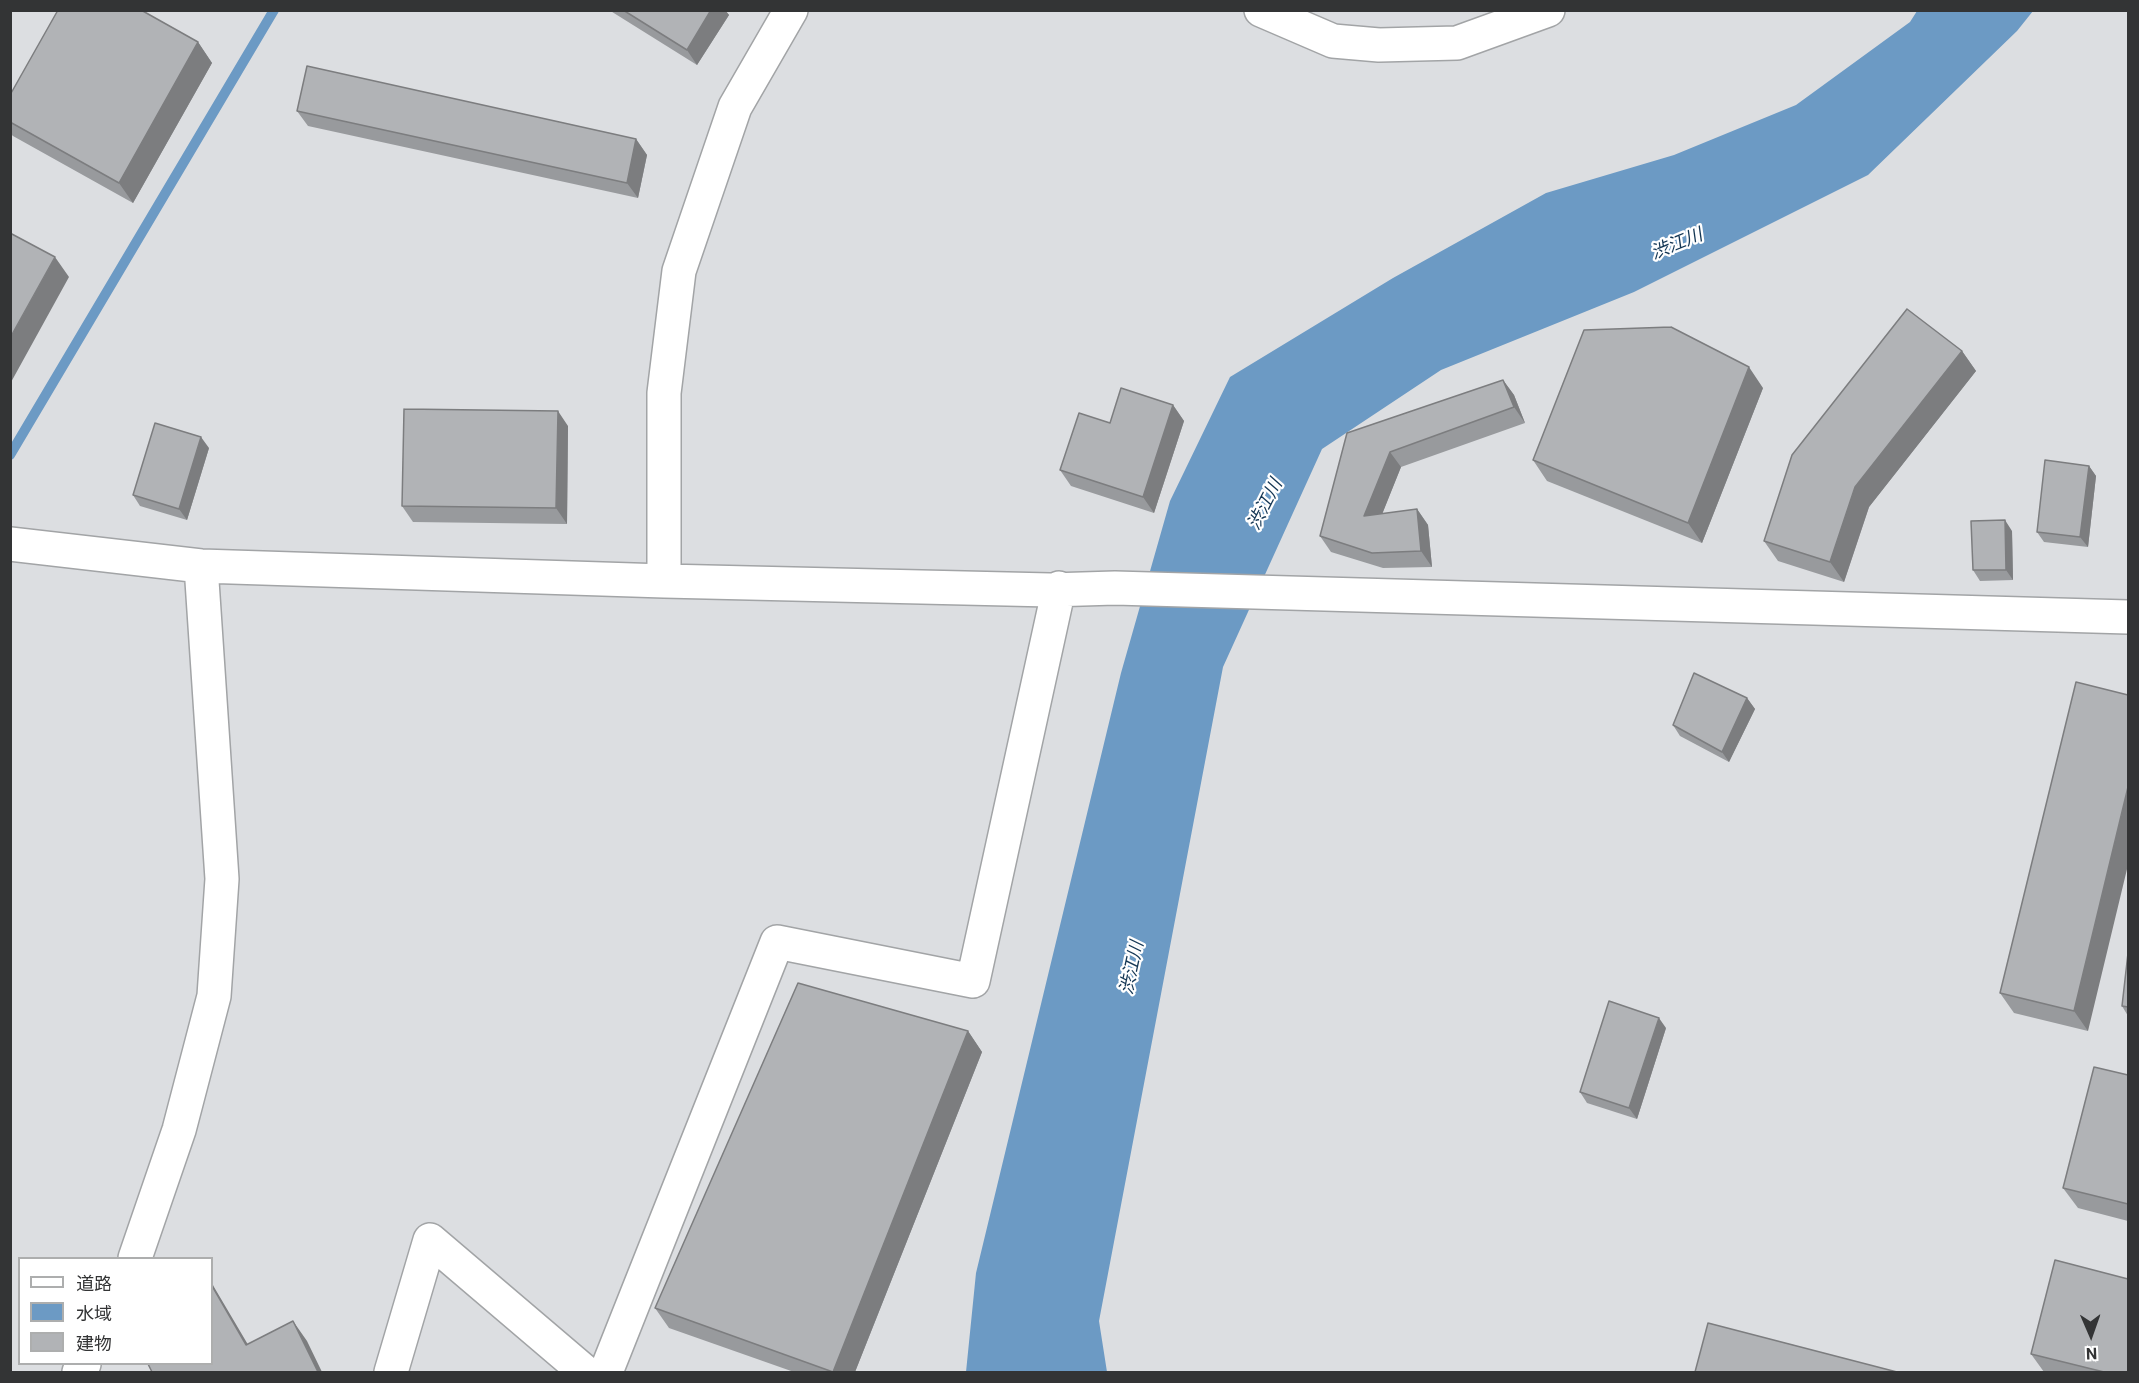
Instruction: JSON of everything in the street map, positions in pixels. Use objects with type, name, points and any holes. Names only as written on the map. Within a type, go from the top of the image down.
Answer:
[{"type":"street","points":[[664,581],[664,393],[679,271],[735,107],[791,10]]},
{"type":"street","points":[[1261,10],[1333,41],[1379,45],[1457,43],[1548,10]]},
{"type":"street","points":[[10,544],[201,566],[664,581],[1347,594],[2128,618]]},
{"type":"street","points":[[135,1257],[179,1130],[214,996],[222,879],[201,566]]},
{"type":"street","points":[[606,1372],[777,942],[973,981],[1059,588]]},
{"type":"street","points":[[391,1372],[430,1240],[585,1372]]},
{"type":"water","name":"渋江川","points":[[1917,11],[2033,11],[2017,31],[1868,175],[1634,292],[1441,370],[1322,449],[1223,667],[1099,1321],[1107,1372],[966,1372],[976,1273],[1121,673],[1170,501],[1230,377],[1393,278],[1546,193],[1674,155],[1796,105],[1910,22]]},
{"type":"building","points":[[58,10],[141,10],[198,42],[119,183],[10,122],[10,95]]},
{"type":"building","points":[[623,10],[711,10],[687,50]]},
{"type":"building","points":[[307,66],[636,139],[627,183],[297,111]]},
{"type":"building","points":[[10,233],[55,257],[10,338]]},
{"type":"building","points":[[1907,309],[1962,351],[1855,487],[1830,562],[1764,541],[1792,455]]},
{"type":"building","points":[[1671,327],[1749,367],[1688,523],[1533,460],[1584,330]]},
{"type":"building","points":[[1503,380],[1514,407],[1390,452],[1364,516],[1417,509],[1421,551],[1372,553],[1320,536],[1347,433]]},
{"type":"building","points":[[1121,388],[1173,405],[1143,497],[1060,470],[1079,413],[1110,423]]},
{"type":"building","points":[[404,409],[558,411],[556,508],[402,506]]},
{"type":"building","points":[[155,423],[201,437],[179,509],[133,495]]},
{"type":"building","points":[[2045,460],[2089,466],[2080,537],[2037,532]]},
{"type":"building","points":[[2005,520],[2006,570],[1973,570],[1971,521]]},
{"type":"building","points":[[1694,673],[1747,698],[1722,752],[1673,725]]},
{"type":"building","points":[[2076,682],[2128,695],[2128,787],[2074,1011],[2000,993]]},
{"type":"building","points":[[2128,953],[2128,1007],[2122,1006]]},
{"type":"building","points":[[798,983],[968,1031],[833,1372],[655,1308]]},
{"type":"building","points":[[1609,1001],[1659,1018],[1629,1108],[1580,1092]]},
{"type":"building","points":[[2094,1067],[2128,1075],[2128,1204],[2063,1188]]},
{"type":"building","points":[[2055,1260],[2128,1279],[2128,1372],[2104,1372],[2031,1354]]},
{"type":"building","points":[[213,1288],[246,1345],[293,1321],[318,1372],[152,1372],[148,1365],[213,1365]]},
{"type":"building","points":[[1708,1323],[1897,1372],[1695,1372]]},
{"type":"waterway","points":[[10,455],[274,10]]}]
